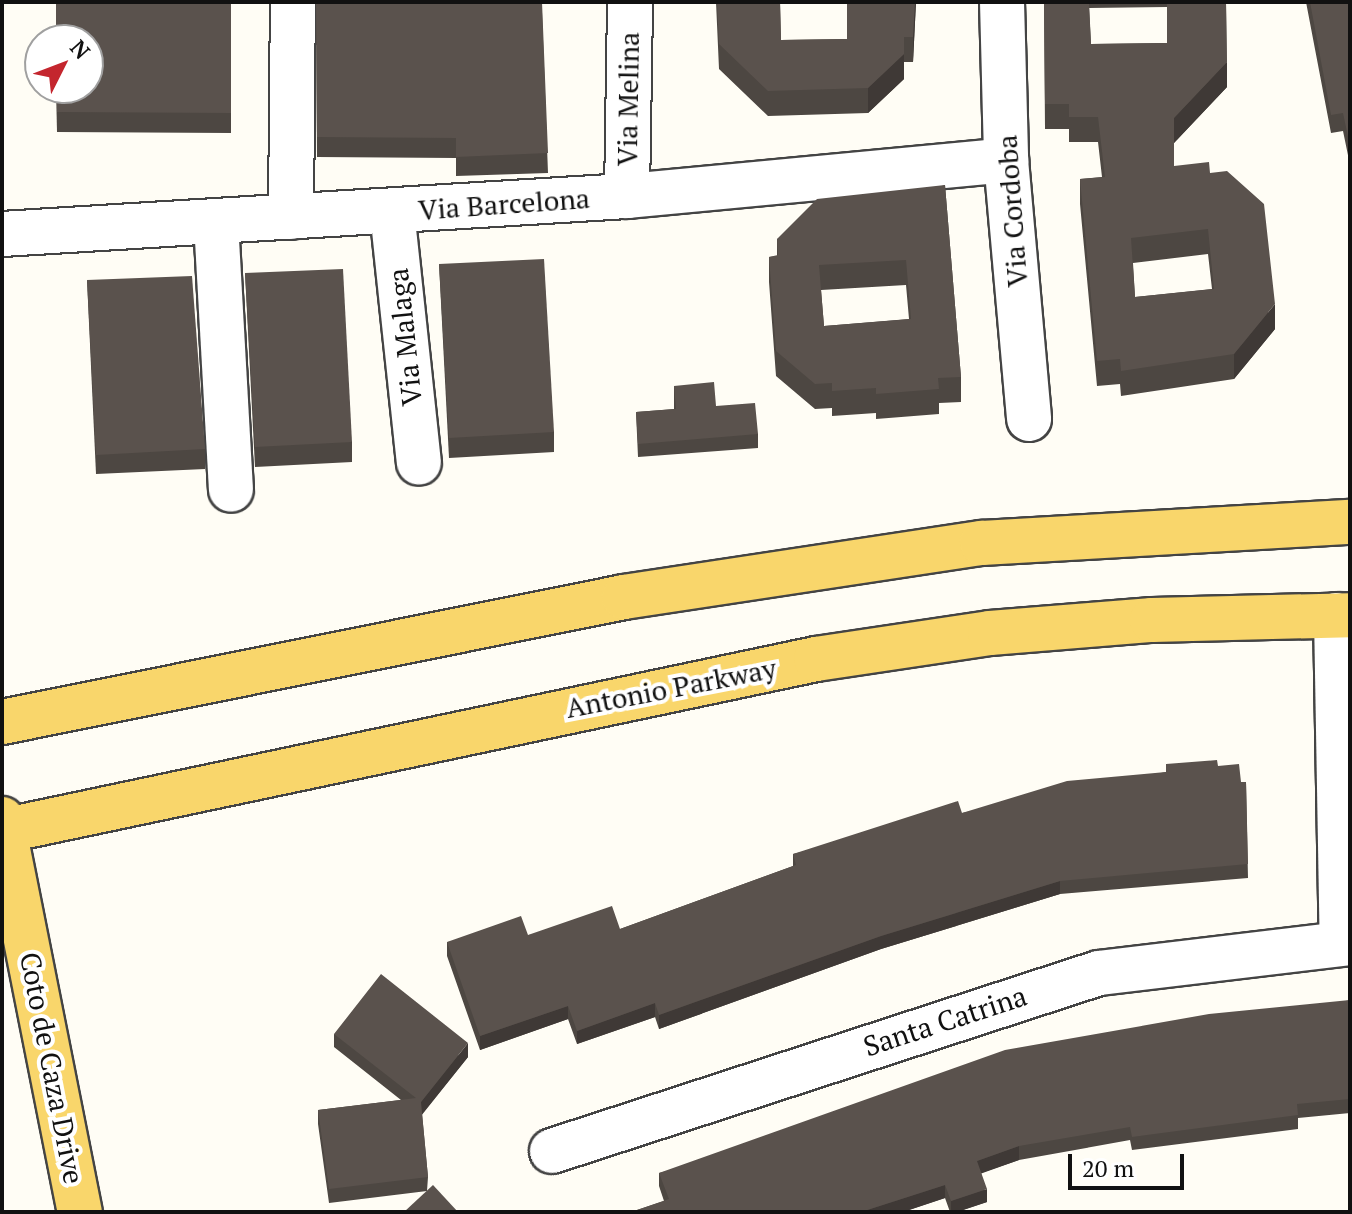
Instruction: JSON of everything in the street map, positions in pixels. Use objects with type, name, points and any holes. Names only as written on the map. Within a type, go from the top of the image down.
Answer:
[{"type":"main road","points":[[2,722],[624,597],[950,548],[1133,532],[1350,522]]},
{"type":"main road","name":"Antonio Parkway","points":[[3,827],[816,659],[990,633],[1152,620],[1343,615]]},
{"type":"main road","name":"Coto de Caza Drive","points":[[3,827],[80,1212]]},
{"type":"street","points":[[291,217],[293,2]]},
{"type":"street","name":"Via Melina","points":[[627,196],[630,2]]},
{"type":"street","name":"Via Cordoba","points":[[1002,2],[1006,160],[1029,419]]},
{"type":"street","name":"Via Barcelona","points":[[2,234],[627,196],[815,174],[1006,160]]},
{"type":"street","name":"Via Malaga","points":[[392,211],[419,463]]},
{"type":"street","points":[[216,222],[231,490]]},
{"type":"street","points":[[1343,615],[1346,943]]},
{"type":"street","name":"Santa Catrina","points":[[552,1151],[1099,973],[1346,943]]},
{"type":"building","points":[[56,2],[231,2],[231,113],[57,112],[57,104],[104,104],[104,24],[56,24]]},
{"type":"building","points":[[316,2],[542,2],[548,153],[456,157],[456,138],[317,137]]},
{"type":"building","points":[[717,2],[780,2],[781,40],[847,39],[847,2],[915,2],[913,37],[904,37],[904,54],[868,88],[768,91],[719,44]]},
{"type":"building","points":[[1044,2],[1089,2],[1091,44],[1167,43],[1167,2],[1226,2],[1227,62],[1174,118],[1174,166],[1209,162],[1210,173],[1227,171],[1264,204],[1275,304],[1234,354],[1121,371],[1120,359],[1097,361],[1080,179],[1105,177],[1098,117],[1069,117],[1069,104],[1045,104]],"holes":[[[1208,229],[1214,289],[1135,297],[1131,238]]]},
{"type":"building","points":[[1310,2],[1350,2],[1350,146],[1343,113],[1331,115]]},
{"type":"building","points":[[945,185],[961,377],[938,378],[939,389],[876,394],[876,388],[832,391],[832,383],[815,384],[776,351],[769,257],[778,255],[777,239],[817,199]],"holes":[[[906,260],[911,319],[824,326],[819,265]]]},
{"type":"building","points":[[544,259],[554,432],[449,438],[439,264]]},
{"type":"building","points":[[343,269],[352,442],[255,447],[245,273]]},
{"type":"building","points":[[192,276],[205,449],[96,455],[87,280]]},
{"type":"building","points":[[714,382],[716,406],[755,403],[758,434],[638,444],[636,412],[676,409],[674,386]]},
{"type":"building","points":[[1217,760],[1218,766],[1239,764],[1241,782],[1246,782],[1248,864],[1060,881],[881,936],[659,1015],[655,1003],[577,1031],[568,1006],[480,1036],[447,942],[521,916],[528,935],[612,906],[620,929],[796,865],[793,854],[958,801],[962,813],[1067,781],[1166,772],[1166,764]]},
{"type":"building","points":[[381,974],[468,1043],[421,1102],[428,1177],[329,1189],[318,1110],[416,1098],[334,1034]]},
{"type":"building","points":[[1350,1000],[1350,1099],[1297,1104],[1298,1115],[1132,1137],[1130,1127],[1019,1146],[977,1161],[987,1189],[951,1201],[945,1185],[861,1212],[631,1212],[669,1199],[659,1173],[1005,1050],[1209,1014]]},
{"type":"building","points":[[433,1185],[458,1212],[404,1212]]}]
